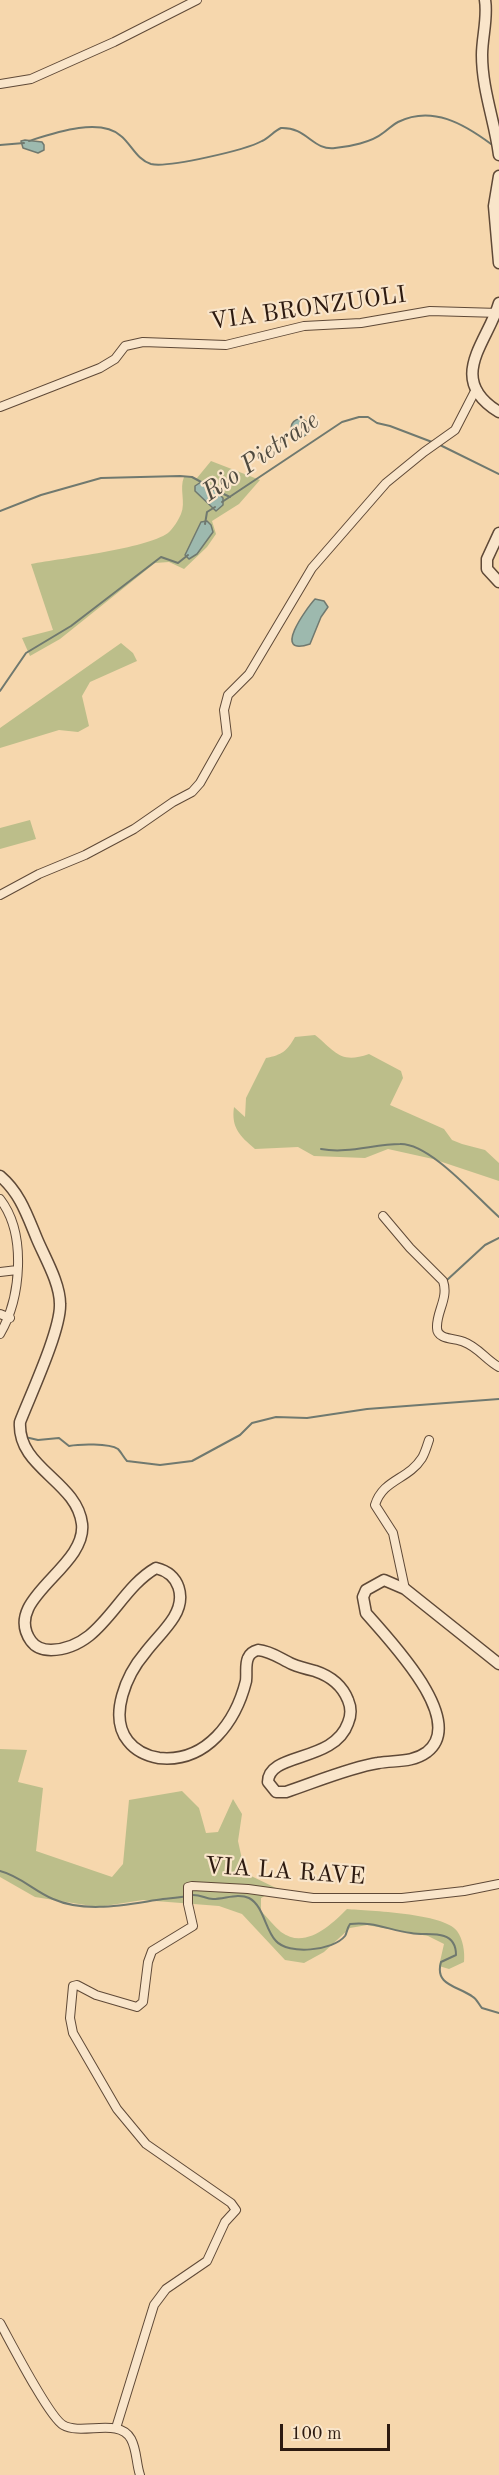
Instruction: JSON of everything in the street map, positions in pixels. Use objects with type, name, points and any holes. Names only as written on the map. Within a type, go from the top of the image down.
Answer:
[{"type":"street","points":[[0,84],[31,79],[114,42],[197,0]]},
{"type":"street","points":[[485,0],[483,67],[487,102],[496,132],[499,155]]},
{"type":"street","points":[[499,176],[494,206],[499,262]]},
{"type":"street","points":[[498,310],[473,357],[473,378],[485,402],[499,412]]},
{"type":"street","name":"VIA BRONZUOLI","points":[[0,407],[100,368],[115,359],[125,346],[143,342],[226,345],[304,326],[361,323],[430,311],[498,310]]},
{"type":"street","points":[[0,895],[134,829],[192,792],[200,783],[227,735],[224,710],[228,695],[249,674],[312,568],[386,483],[455,430],[474,393],[478,391]]},
{"type":"street","points":[[499,533],[487,559],[487,569],[499,582]]},
{"type":"street","points":[[0,1176],[17,1193],[23,1204],[48,1265],[61,1305],[57,1325],[20,1422],[20,1435],[36,1463],[73,1501],[82,1525],[75,1549],[29,1605],[24,1620],[26,1631],[35,1645],[43,1649],[63,1649],[84,1640],[120,1605],[136,1584],[156,1568],[166,1571],[178,1584],[180,1595],[178,1608],[173,1619],[143,1655],[126,1686],[118,1715],[120,1729],[139,1752],[160,1758],[179,1757],[211,1742],[223,1730],[238,1707],[246,1678],[247,1660],[251,1653],[258,1650],[325,1674],[345,1694],[350,1705],[347,1726],[336,1742],[324,1749],[284,1762],[272,1770],[268,1782],[276,1792],[286,1792],[378,1763],[401,1762],[427,1752],[435,1742],[440,1729],[432,1700],[403,1657],[366,1613],[363,1604],[366,1590],[384,1580],[405,1589],[499,1664]]},
{"type":"street","points":[[0,1199],[16,1229],[17,1270],[10,1318],[0,1334]]},
{"type":"street","points":[[383,1216],[410,1248],[441,1279],[446,1288],[436,1327],[438,1334],[472,1346],[485,1359],[499,1367]]},
{"type":"street","points":[[0,1272],[17,1270]]},
{"type":"street","points":[[0,1314],[10,1318]]},
{"type":"street","points":[[405,1589],[393,1533],[375,1505],[384,1487],[406,1475],[422,1458],[429,1440]]},
{"type":"street","name":"VIA LA RAVE","points":[[116,2428],[154,2305],[166,2289],[207,2261],[225,2222],[236,2210],[231,2203],[155,2152],[126,2121],[73,2033],[70,2018],[73,1986],[77,1985],[121,2004],[137,2007],[140,2005],[152,1951],[193,1926],[188,1890],[226,1887],[312,1898],[402,1898],[464,1891],[499,1884]]},
{"type":"street","points":[[0,2323],[48,2406],[61,2424],[70,2427],[116,2428],[123,2431],[132,2440],[140,2475]]},
{"type":"green space","points":[[211,461],[260,480],[239,504],[212,521],[216,534],[207,547],[184,569],[169,562],[155,563],[60,639],[30,656],[22,638],[53,630],[31,564],[141,544],[168,533],[181,514],[184,477],[197,478]]},
{"type":"green space","points":[[121,643],[133,653],[137,661],[90,682],[82,696],[89,726],[78,732],[59,730],[0,748],[0,728]]},
{"type":"green space","points":[[30,820],[36,839],[0,849],[0,828]]},
{"type":"green space","points":[[315,1035],[339,1055],[351,1058],[369,1054],[401,1071],[403,1078],[390,1105],[444,1129],[452,1140],[485,1150],[499,1163],[499,1181],[433,1159],[388,1149],[365,1158],[314,1156],[298,1147],[255,1149],[235,1126],[234,1107],[245,1117],[246,1098],[266,1058],[284,1052],[295,1037]]},
{"type":"green space","points":[[0,1749],[27,1750],[18,1782],[43,1788],[36,1851],[112,1877],[123,1864],[129,1800],[182,1791],[199,1808],[206,1833],[218,1832],[233,1799],[242,1814],[238,1841],[245,1873],[278,1889],[261,1898],[261,1911],[281,1932],[290,1937],[308,1937],[325,1928],[347,1909],[422,1917],[437,1920],[457,1931],[463,1946],[464,1962],[449,1969],[439,1966],[444,1944],[428,1936],[367,1925],[350,1928],[324,1952],[304,1963],[285,1960],[242,1914],[219,1906],[143,1900],[98,1907],[35,1897],[0,1877]]},
{"type":"shaded area","points":[[21,141],[42,142],[44,150],[38,153],[23,148]]},
{"type":"shaded area","points":[[296,419],[304,419],[309,424],[307,435],[296,437],[291,432],[291,424]]},
{"type":"shaded area","points":[[201,482],[208,483],[223,498],[223,505],[216,511],[195,491],[195,486]]},
{"type":"shaded area","points":[[207,521],[213,532],[197,554],[189,559],[185,555],[201,522]]},
{"type":"shaded area","points":[[315,599],[324,601],[328,607],[321,617],[310,644],[299,646],[293,644],[294,630]]},
{"type":"waterway","points":[[29,141],[76,128],[112,130],[125,139],[146,162],[160,165],[240,149],[265,140],[281,128],[297,131],[327,148],[360,144],[373,139],[398,122],[423,115],[447,119],[491,144],[495,144]]},
{"type":"waterway","points":[[0,145],[24,143]]},
{"type":"waterway","name":"Rio Pietraie","points":[[222,502],[342,422],[359,417],[368,417],[377,423],[432,442]]},
{"type":"waterway","name":"Rio Pietraie","points":[[440,445],[499,474]]},
{"type":"waterway","points":[[0,511],[41,495],[101,478],[180,476],[192,477],[203,483]]},
{"type":"waterway","points":[[213,489],[230,497]]},
{"type":"waterway","name":"Rio Pietraie","points":[[205,524],[207,512],[215,507]]},
{"type":"waterway","name":"Rio Pietraie","points":[[0,691],[26,653],[71,626],[161,557],[178,563],[188,555]]},
{"type":"waterway","points":[[321,1149],[351,1150],[390,1144],[412,1146],[438,1161],[499,1217]]},
{"type":"waterway","points":[[447,1280],[485,1245],[499,1238]]},
{"type":"waterway","points":[[25,1437],[38,1440],[59,1438],[69,1446],[87,1444],[114,1447],[127,1461],[160,1465],[192,1461],[240,1435],[252,1423],[276,1417],[307,1418],[367,1409],[499,1399]]},
{"type":"waterway","points":[[0,1871],[14,1876],[53,1899],[80,1906],[122,1905],[186,1896]]},
{"type":"waterway","points":[[191,1895],[213,1899],[236,1896],[249,1898],[258,1907],[276,1941],[300,1950],[331,1945],[345,1936],[350,1924],[358,1923],[411,1933],[444,1936],[450,1939],[456,1955],[441,1962],[440,1970],[444,1981],[467,1993],[482,2008],[499,2013]]}]
